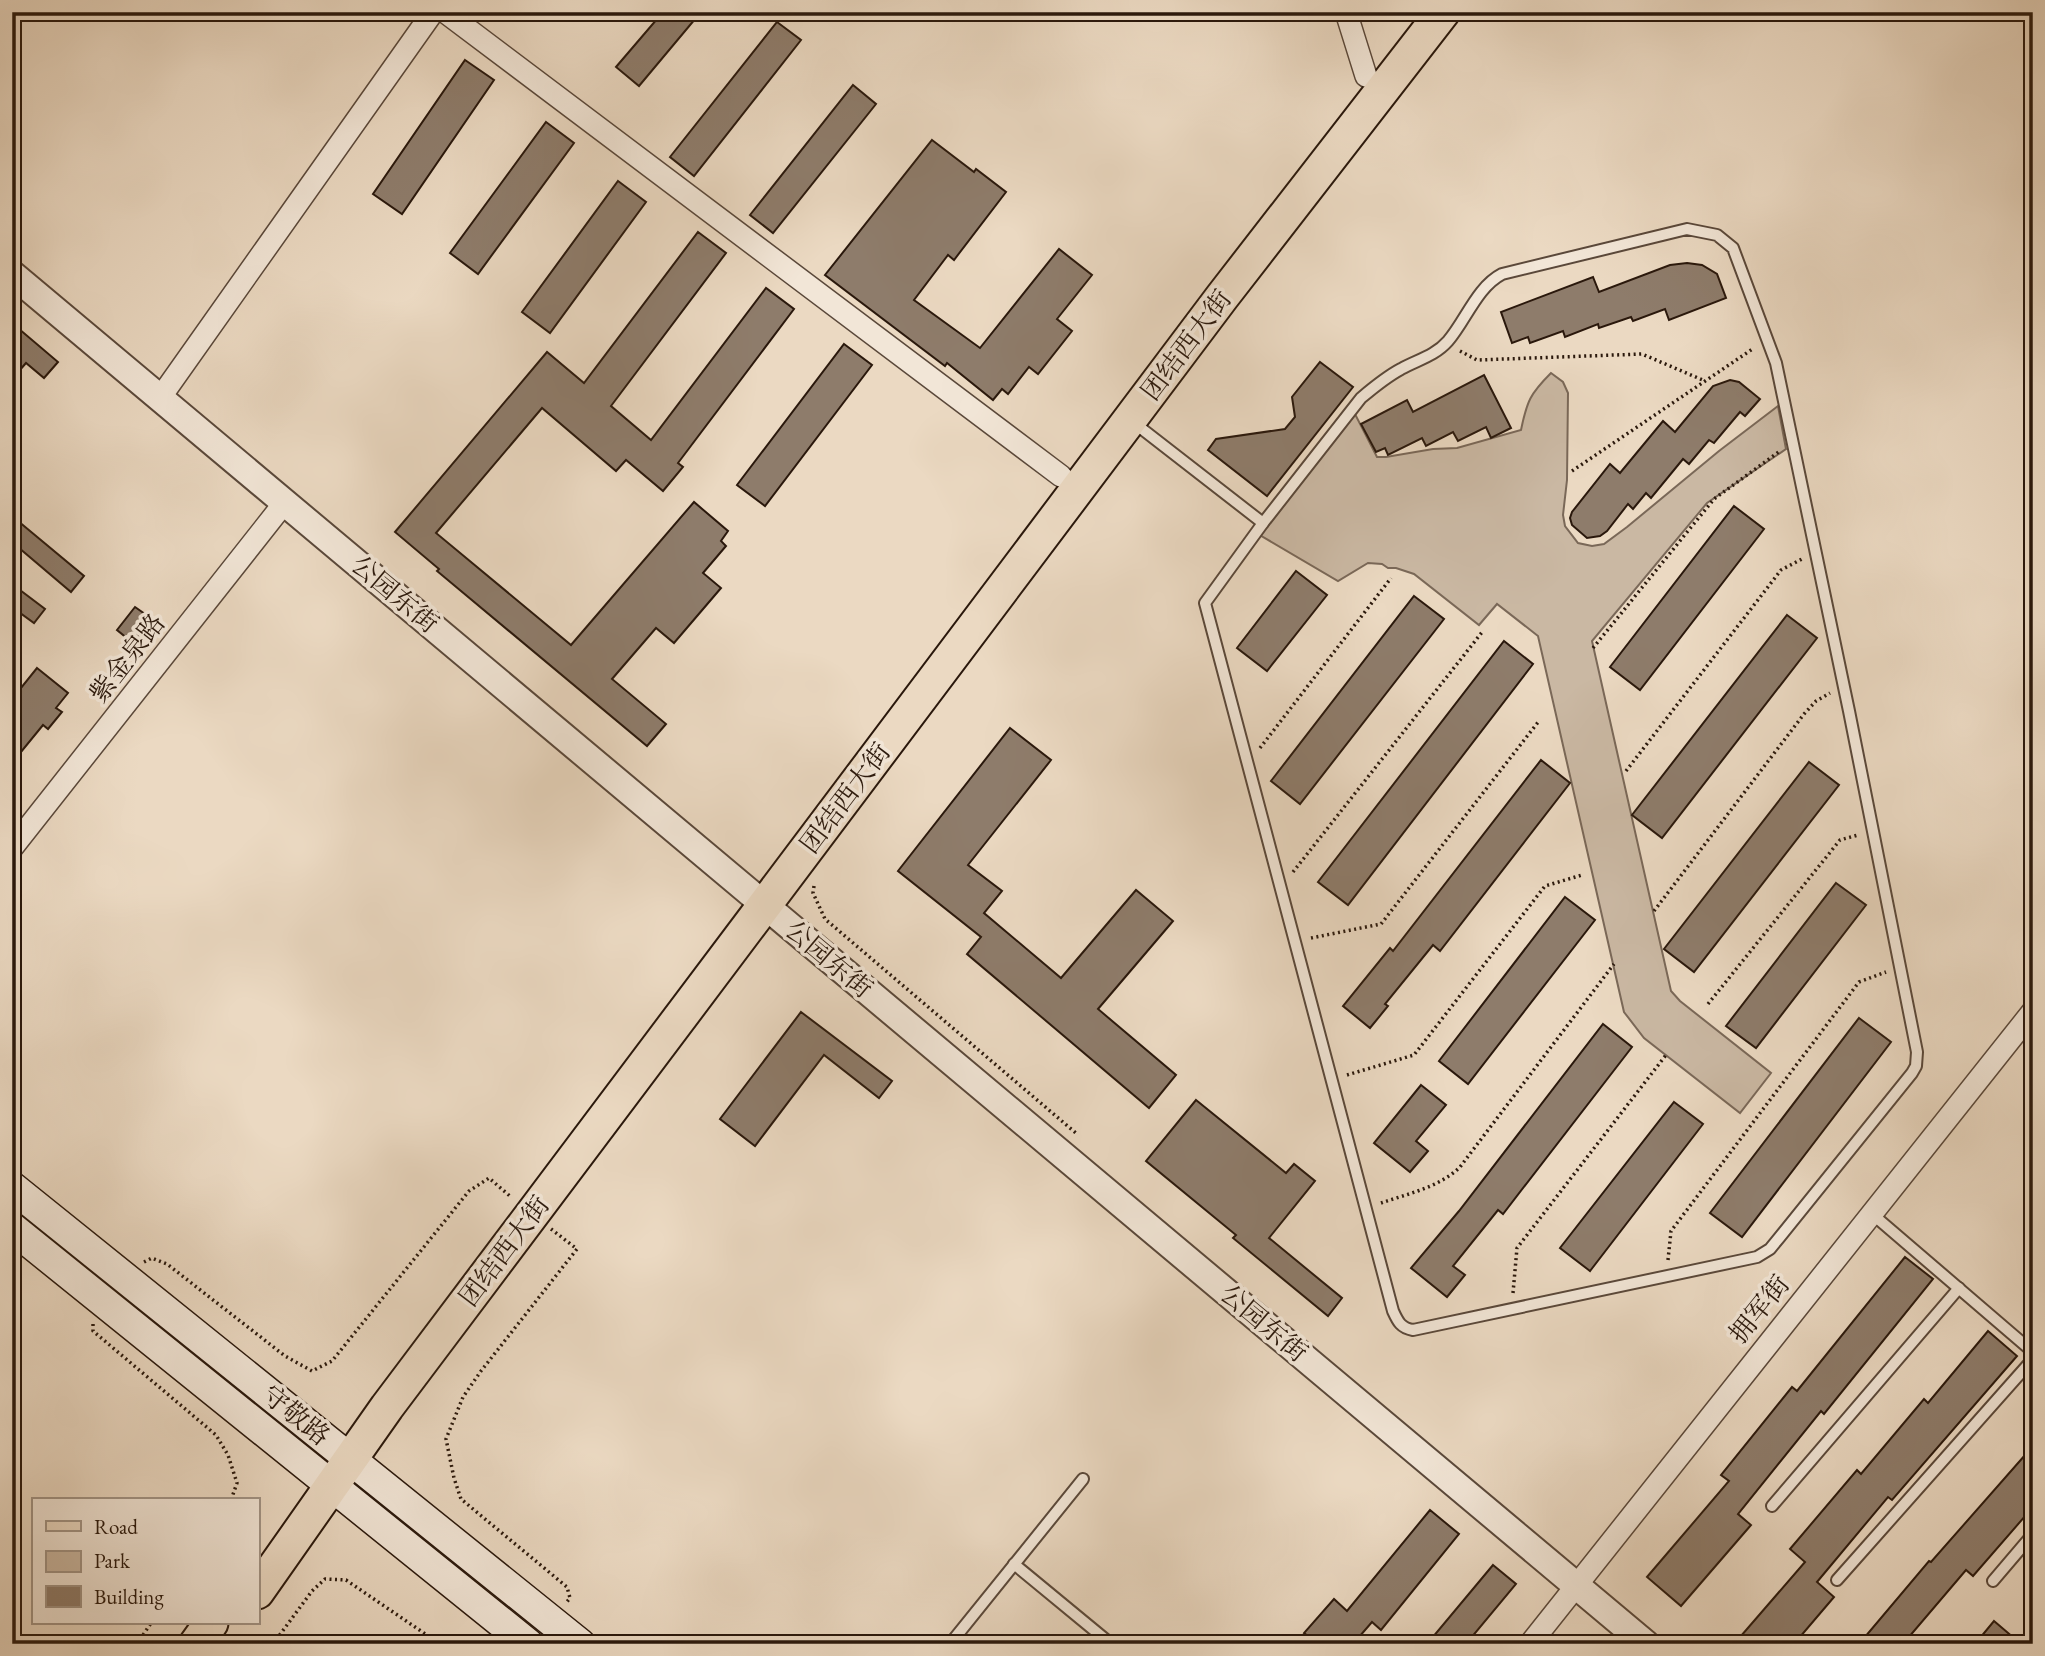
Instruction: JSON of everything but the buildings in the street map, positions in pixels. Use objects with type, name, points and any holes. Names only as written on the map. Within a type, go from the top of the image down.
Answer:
[{"type":"main road","name":"团结西大街","points":[[757,898],[1061,476],[1205,284],[1416,12]]},
{"type":"main road","name":"团结西大街","points":[[259,1553],[333,1466],[757,898],[1443,12]]},
{"type":"main road","name":"守敬路","points":[[12,1187],[120,1274],[528,1644]]},
{"type":"main road","name":"守敬路","points":[[12,1228],[99,1298],[552,1621],[580,1644]]},
{"type":"main road","name":"团结西大街","points":[[259,1589],[333,1466]]},
{"type":"main road","points":[[196,1644],[210,1624]]},
{"type":"main road","points":[[222,1644],[235,1624]]},
{"type":"street","points":[[160,398],[433,12]]},
{"type":"street","points":[[445,12],[1061,476]]},
{"type":"street","points":[[1346,12],[1366,76]]},
{"type":"street","name":"公园东街","points":[[12,274],[1646,1644]]},
{"type":"street","name":"紫金泉路","points":[[12,848],[285,502]]},
{"type":"street","name":"拥军街","points":[[1530,1644],[2033,1011]]},
{"type":"lane","points":[[1687,229],[1717,235],[1733,248],[1776,363],[1917,1052],[1913,1073],[1770,1249],[1757,1257],[1413,1330],[1405,1329],[1399,1324],[1393,1311],[1205,603],[1263,523],[1361,398],[1378,383],[1434,354],[1446,343],[1487,286],[1502,274],[1687,229]]},
{"type":"lane","points":[[1130,419],[1263,523]]},
{"type":"lane","points":[[1871,1213],[2033,1352]]},
{"type":"lane","points":[[1772,1506],[1959,1288]]},
{"type":"lane","points":[[1837,1580],[2033,1359]]},
{"type":"lane","points":[[950,1644],[1083,1479]]},
{"type":"lane","points":[[1993,1581],[2033,1534]]},
{"type":"lane","points":[[1014,1564],[1111,1644]]},
{"type":"path","points":[[1572,471],[1768,339]]},
{"type":"path","points":[[1446,343],[1477,360],[1642,354],[1705,381]]},
{"type":"path","points":[[1593,648],[1714,499],[1793,442]]},
{"type":"path","points":[[1626,771],[1781,570],[1816,551]]},
{"type":"path","points":[[1248,764],[1391,578]]},
{"type":"path","points":[[1280,887],[1483,631]]},
{"type":"path","points":[[1654,911],[1804,714],[1816,701],[1828,694],[1844,690]]},
{"type":"path","points":[[1295,941],[1381,924],[1539,721]]},
{"type":"path","points":[[1708,1004],[1840,840],[1873,831]]},
{"type":"path","points":[[1331,1079],[1414,1055],[1545,886],[1582,875]]},
{"type":"path","points":[[815,881],[814,893],[825,919],[1084,1140]]},
{"type":"path","points":[[1366,1209],[1452,1175],[1614,964]]},
{"type":"path","points":[[1666,1276],[1671,1231],[1859,982],[1900,967]]},
{"type":"path","points":[[1512,1309],[1517,1248],[1666,1055]]},
{"type":"path","points":[[120,1274],[152,1258],[167,1264],[285,1356],[312,1371],[332,1361],[469,1191],[489,1178],[577,1249],[463,1397],[446,1439],[461,1499],[567,1587],[570,1598],[552,1621]]},
{"type":"path","points":[[99,1298],[93,1331],[216,1435],[228,1455],[237,1483],[232,1498]]},
{"type":"path","points":[[273,1644],[304,1601],[325,1579],[346,1580],[440,1644]]},
{"type":"path","points":[[136,1644],[150,1624]]},
{"type":"green space","points":[[1551,373],[1563,382],[1568,393],[1567,480],[1563,515],[1565,526],[1578,543],[1592,546],[1604,544],[1627,527],[1778,406],[1786,449],[1707,503],[1592,641],[1671,991],[1771,1073],[1740,1113],[1644,1038],[1624,1012],[1538,636],[1497,604],[1479,625],[1414,574],[1382,564],[1368,563],[1338,581],[1258,534],[1355,414],[1377,457],[1457,448],[1521,430],[1530,398]]}]
